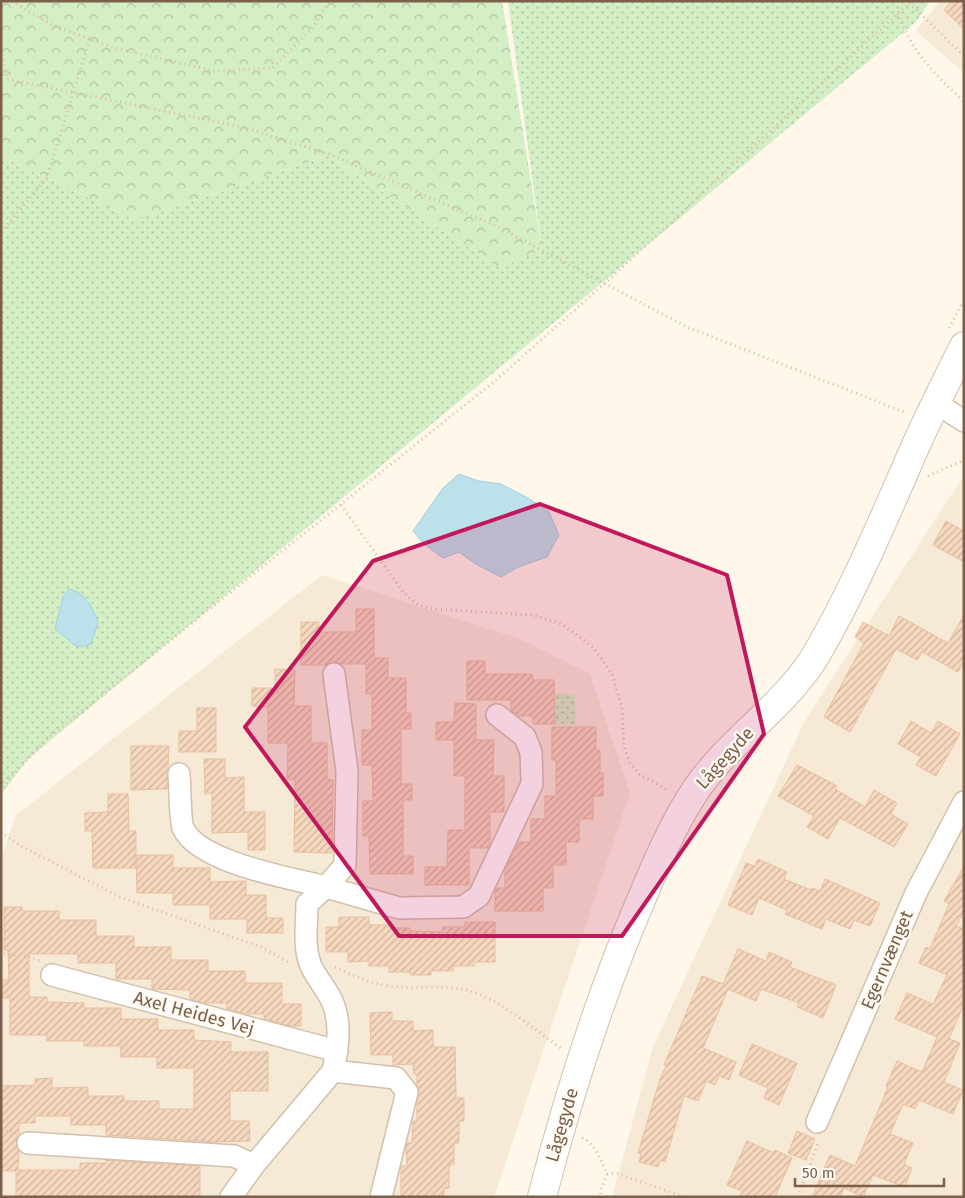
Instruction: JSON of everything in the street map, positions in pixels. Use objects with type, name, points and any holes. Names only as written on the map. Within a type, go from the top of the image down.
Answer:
[{"type":"street","name":"Lågegyde","points":[[542,1197],[582,1057],[611,973],[648,882],[688,801],[709,772],[785,695],[814,657],[860,571],[936,403],[964,346]]},
{"type":"street","points":[[936,403],[964,420]]},
{"type":"street","points":[[231,1197],[335,1061],[338,1023],[332,1001],[311,966],[306,948],[308,904],[345,865],[347,771],[334,674]]},
{"type":"street","points":[[179,774],[182,827],[198,846],[248,868],[326,887],[399,908],[463,907],[479,896],[532,784],[532,752],[525,736],[497,715]]},
{"type":"street","name":"Egernvænget","points":[[817,1122],[916,893],[964,802]]},
{"type":"street","name":"Axel Heides Vej","points":[[52,975],[396,1078],[407,1092],[381,1197]]},
{"type":"street","points":[[28,1143],[234,1156],[254,1166]]},
{"type":"path","points":[[12,1],[52,25],[111,47],[214,71],[273,68],[313,27],[328,1]]},
{"type":"path","points":[[1,792],[12,776],[47,739],[495,381],[604,284],[910,2],[964,56]]},
{"type":"path","points":[[898,13],[908,39],[925,64],[964,102]]},
{"type":"path","points":[[1,232],[47,178],[90,39]]},
{"type":"path","points":[[1,50],[7,79],[242,127],[329,154],[500,228],[687,327],[904,412]]},
{"type":"path","points":[[341,505],[404,593],[418,605],[436,609],[533,615],[562,624],[593,647],[612,674],[622,708],[624,747],[630,763],[639,774],[688,801]]},
{"type":"path","points":[[1,950],[4,954],[42,962],[52,975]]},
{"type":"path","points":[[798,1197],[821,1137],[817,1122]]},
{"type":"path","points":[[600,1197],[607,1174],[616,1173],[684,1197]]},
{"type":"highlighted area","points":[[540,504],[727,575],[764,734],[622,936],[399,936],[245,727],[373,561]]},
{"type":"shaded area","points":[[940,1],[964,1],[964,73],[916,31]]},
{"type":"shaded area","points":[[964,475],[964,1197],[612,1197],[653,1047],[804,722]]},
{"type":"shaded area","points":[[322,575],[520,639],[590,674],[630,793],[494,1197],[1,1197],[1,859],[16,815]]},
{"type":"green space","points":[[1,1],[502,1],[542,250],[499,267],[327,156],[135,220],[1,156]]},
{"type":"green space","points":[[508,1],[930,1],[916,22],[27,760],[1,795],[1,156],[135,220],[327,156],[499,267],[542,250]]},
{"type":"green space","points":[[554,694],[575,694],[576,725],[554,725]]},
{"type":"water","points":[[459,474],[479,481],[501,484],[528,498],[549,512],[559,535],[547,557],[518,567],[501,577],[474,563],[459,552],[443,558],[424,544],[413,531],[443,488]]},
{"type":"water","points":[[69,589],[84,597],[91,606],[98,622],[91,644],[82,647],[74,645],[55,629],[63,597]]},
{"type":"building","points":[[952,1],[964,1],[964,29],[944,10]]},
{"type":"building","points":[[946,521],[964,531],[964,562],[933,545]]},
{"type":"building","points":[[356,609],[374,609],[374,658],[388,658],[388,678],[406,678],[406,713],[411,713],[411,729],[401,729],[401,784],[412,784],[412,800],[403,800],[403,856],[413,856],[413,874],[370,874],[369,836],[363,836],[363,801],[373,801],[372,765],[362,765],[362,730],[372,730],[372,694],[366,694],[366,664],[333,662],[326,665],[301,665],[301,622],[319,622],[319,632],[356,632]]},
{"type":"building","points":[[964,615],[964,660],[958,672],[922,652],[917,660],[896,649],[850,732],[824,717],[864,643],[855,637],[863,622],[889,636],[899,616],[948,643]]},
{"type":"building","points":[[467,661],[485,661],[485,674],[532,674],[533,680],[554,680],[555,724],[533,724],[533,716],[519,716],[511,710],[511,700],[467,700]]},
{"type":"building","points":[[275,669],[295,670],[294,706],[311,706],[311,743],[327,743],[327,779],[333,780],[332,853],[294,852],[295,780],[287,779],[288,743],[268,743],[268,707],[252,706],[252,688],[275,688]]},
{"type":"building","points":[[455,703],[476,704],[476,740],[494,740],[493,776],[504,776],[504,812],[490,812],[490,844],[488,848],[469,848],[469,885],[425,885],[425,867],[447,867],[448,830],[465,830],[465,776],[454,776],[454,740],[436,740],[436,722],[454,722]]},
{"type":"building","points":[[197,708],[216,708],[216,752],[179,752],[179,731],[197,731]]},
{"type":"building","points":[[911,721],[931,733],[938,721],[960,734],[936,776],[916,765],[921,757],[898,744]]},
{"type":"building","points":[[552,727],[596,727],[596,750],[600,750],[600,773],[603,773],[603,796],[593,796],[593,819],[579,819],[579,842],[566,842],[566,865],[553,865],[553,888],[543,888],[543,911],[495,911],[495,890],[497,888],[505,888],[505,870],[519,842],[531,842],[531,819],[545,819],[545,796],[556,796],[556,760],[552,760]]},
{"type":"building","points":[[131,746],[169,746],[167,789],[131,790]]},
{"type":"building","points":[[204,759],[225,759],[225,778],[244,777],[244,812],[265,812],[265,850],[248,850],[248,832],[212,833],[212,793],[205,794]]},
{"type":"building","points":[[797,765],[837,786],[835,789],[865,807],[874,790],[897,803],[891,814],[908,824],[894,847],[840,818],[828,839],[807,827],[814,816],[778,796]]},
{"type":"building","points":[[108,794],[128,794],[129,831],[136,831],[136,868],[93,868],[92,831],[85,831],[85,813],[108,812]]},
{"type":"building","points":[[136,855],[173,855],[173,868],[210,868],[210,882],[246,881],[246,895],[266,895],[266,918],[283,918],[283,933],[247,933],[247,919],[210,919],[210,905],[173,905],[173,893],[137,893]]},
{"type":"building","points":[[758,859],[787,872],[784,879],[811,890],[812,888],[820,891],[825,879],[880,903],[870,926],[854,920],[850,929],[826,919],[822,929],[785,914],[787,910],[759,898],[752,915],[728,905],[746,863],[755,866]]},
{"type":"building","points":[[964,866],[964,911],[956,926],[964,929],[964,1004],[949,1039],[960,1043],[944,1082],[963,1090],[953,1114],[919,1100],[915,1109],[903,1104],[890,1134],[913,1143],[904,1164],[912,1168],[905,1187],[873,1175],[863,1197],[844,1188],[840,1197],[812,1197],[830,1155],[855,1166],[897,1061],[922,1072],[937,1037],[895,1019],[907,993],[933,1004],[947,975],[919,963],[926,947],[930,949],[949,904],[944,901]]},
{"type":"building","points":[[4,907],[22,907],[22,911],[59,911],[59,920],[96,920],[96,936],[134,936],[134,947],[171,947],[171,960],[208,960],[208,971],[245,971],[245,983],[282,983],[282,1004],[301,1004],[301,1026],[290,1026],[264,1019],[264,1014],[248,1014],[227,1009],[227,1003],[204,1003],[190,999],[190,990],[152,989],[152,979],[116,979],[116,963],[78,963],[78,954],[29,954],[29,997],[47,997],[47,1002],[84,1003],[84,1008],[121,1008],[121,1019],[158,1019],[158,1030],[194,1030],[194,1040],[231,1042],[231,1052],[268,1052],[268,1091],[230,1091],[230,1121],[249,1121],[250,1141],[214,1142],[106,1135],[106,1125],[71,1125],[71,1116],[35,1116],[35,1123],[19,1123],[19,1135],[16,1143],[19,1151],[18,1170],[80,1170],[80,1163],[106,1163],[106,1160],[200,1166],[200,1197],[16,1197],[16,1171],[1,1171],[1,1086],[35,1085],[35,1079],[52,1078],[52,1088],[88,1087],[88,1096],[124,1096],[124,1101],[159,1101],[159,1109],[194,1109],[194,1068],[157,1068],[157,1057],[120,1057],[121,1046],[84,1046],[84,1041],[47,1041],[47,1035],[10,1035],[10,998],[1,998],[1,980],[9,980],[8,950],[4,950]]},
{"type":"building","points":[[339,917],[369,917],[369,925],[389,925],[389,928],[410,928],[410,931],[443,932],[443,927],[465,927],[465,922],[495,922],[495,962],[474,962],[474,966],[453,966],[453,971],[431,971],[431,975],[410,975],[410,972],[389,972],[389,966],[369,966],[369,961],[348,962],[348,952],[326,952],[326,927],[339,927]]},
{"type":"building","points":[[738,949],[766,961],[769,952],[792,962],[790,967],[836,985],[823,1018],[797,1007],[799,1003],[761,989],[756,1001],[728,989],[703,1048],[736,1062],[729,1080],[719,1076],[715,1085],[706,1081],[698,1101],[684,1096],[665,1162],[660,1160],[658,1167],[639,1162],[641,1154],[638,1153],[660,1079],[666,1066],[664,1065],[702,976],[723,984]]},
{"type":"building","points":[[392,1012],[392,1021],[413,1021],[413,1031],[433,1030],[433,1047],[455,1047],[456,1098],[464,1098],[464,1121],[459,1121],[459,1143],[454,1143],[454,1165],[449,1165],[449,1188],[444,1189],[444,1197],[401,1197],[401,1168],[402,1166],[407,1166],[406,1147],[407,1143],[412,1143],[413,1121],[417,1121],[419,1090],[417,1074],[414,1074],[413,1064],[393,1065],[393,1055],[371,1055],[370,1013]]},
{"type":"building","points":[[752,1044],[797,1063],[779,1105],[764,1098],[768,1088],[739,1075]]},
{"type":"building","points":[[797,1131],[815,1139],[806,1160],[788,1153]]},
{"type":"building","points":[[747,1141],[774,1153],[775,1150],[792,1158],[775,1197],[740,1197],[742,1191],[727,1185]]}]
